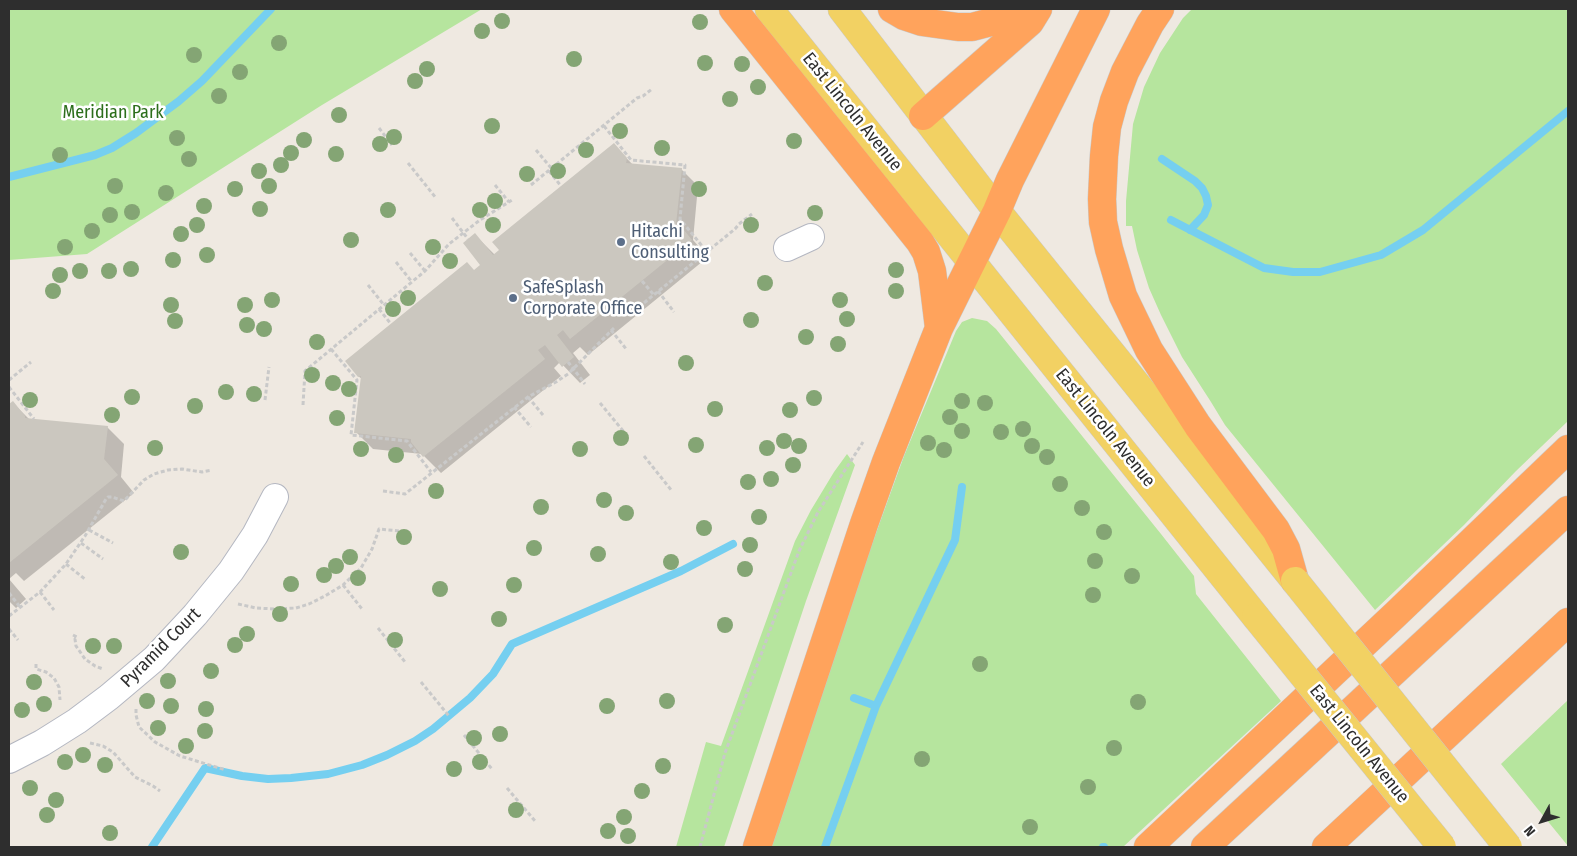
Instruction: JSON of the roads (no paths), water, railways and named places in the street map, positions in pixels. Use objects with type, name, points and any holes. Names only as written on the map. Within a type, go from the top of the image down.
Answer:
[{"type":"highway","points":[[733,9],[920,242],[926,252],[932,271],[939,328]]},
{"type":"highway","points":[[892,9],[904,16],[922,22],[972,27],[991,22],[1017,9]]},
{"type":"highway","points":[[923,116],[1030,22],[1038,9]]},
{"type":"highway","points":[[757,847],[864,524],[886,462],[939,328],[997,211],[1010,180],[1096,9]]},
{"type":"highway","points":[[1160,9],[1140,41],[1125,72],[1114,101],[1108,128],[1104,156],[1102,199],[1103,222],[1109,249],[1124,296],[1149,350],[1202,432],[1276,530],[1286,548],[1295,581]]},
{"type":"highway","points":[[1148,847],[1568,449]]},
{"type":"highway","points":[[1205,847],[1568,510]]},
{"type":"highway","points":[[1326,847],[1568,622]]},
{"type":"main road","name":"East Lincoln Avenue","points":[[770,9],[1442,847]]},
{"type":"main road","points":[[842,9],[997,211],[1508,847]]},
{"type":"street","points":[[787,248],[811,237]]},
{"type":"street","name":"Pyramid Court","points":[[9,760],[42,743],[82,717],[154,659],[195,615],[231,571],[255,535],[275,497]]},
{"type":"waterway","points":[[9,177],[95,155],[112,148],[136,133],[202,81],[271,9]]},
{"type":"waterway","points":[[1171,220],[1264,268],[1293,272],[1320,272],[1381,255],[1423,230],[1568,111]]},
{"type":"waterway","points":[[1162,159],[1195,181],[1202,188],[1206,196],[1208,205],[1204,215],[1190,230]]},
{"type":"waterway","points":[[825,847],[876,706],[955,540],[962,487]]},
{"type":"waterway","points":[[152,847],[205,768],[242,776],[268,779],[291,778],[328,774],[362,765],[387,755],[415,741],[433,729],[470,698],[493,674],[512,644],[681,571],[733,544]]},
{"type":"waterway","points":[[854,698],[876,706]]},
{"type":"place","name":"Hitachi Consulting","points":[[621,242]]},
{"type":"place","name":"SafeSplash Corporate Office","points":[[513,298]]},
{"type":"park label","name":"Meridian Park","points":[[113,113]]}]
